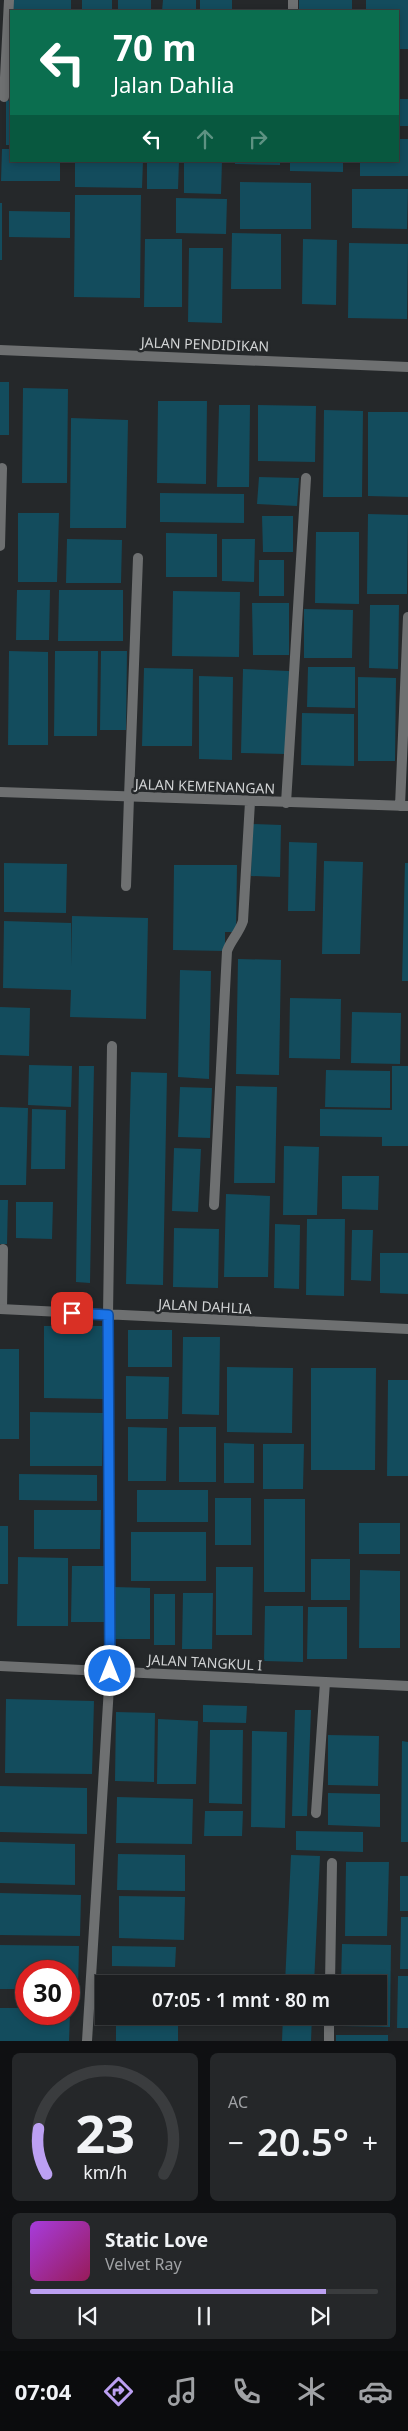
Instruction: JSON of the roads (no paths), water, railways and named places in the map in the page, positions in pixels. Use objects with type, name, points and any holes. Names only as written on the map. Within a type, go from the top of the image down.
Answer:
[{"type":"street","points":[[4,97],[9,0]]},
{"type":"street","name":"JALAN PENDIDIKAN","points":[[0,350],[408,367]]},
{"type":"street","points":[[0,546],[2,468]]},
{"type":"street","points":[[286,803],[306,478]]},
{"type":"street","points":[[126,886],[138,558]]},
{"type":"street","points":[[404,806],[408,617]]},
{"type":"street","name":"JALAN KEMENANGAN","points":[[0,792],[404,806]]},
{"type":"street","points":[[214,1205],[227,951],[231,941],[240,932],[243,922],[250,802]]},
{"type":"street","points":[[88,2041],[110,1671],[108,1315],[112,1046]]},
{"type":"street","points":[[1,1309],[3,1249]]},
{"type":"street","name":"JALAN DAHLIA","points":[[1,1309],[408,1329]]},
{"type":"street","name":"JALAN TANGKUL I","points":[[0,1666],[408,1686]]},
{"type":"street","points":[[316,1813],[325,1682]]},
{"type":"street","points":[[330,1975],[332,1863]]},
{"type":"street","points":[[329,2025],[329,2041]]}]
